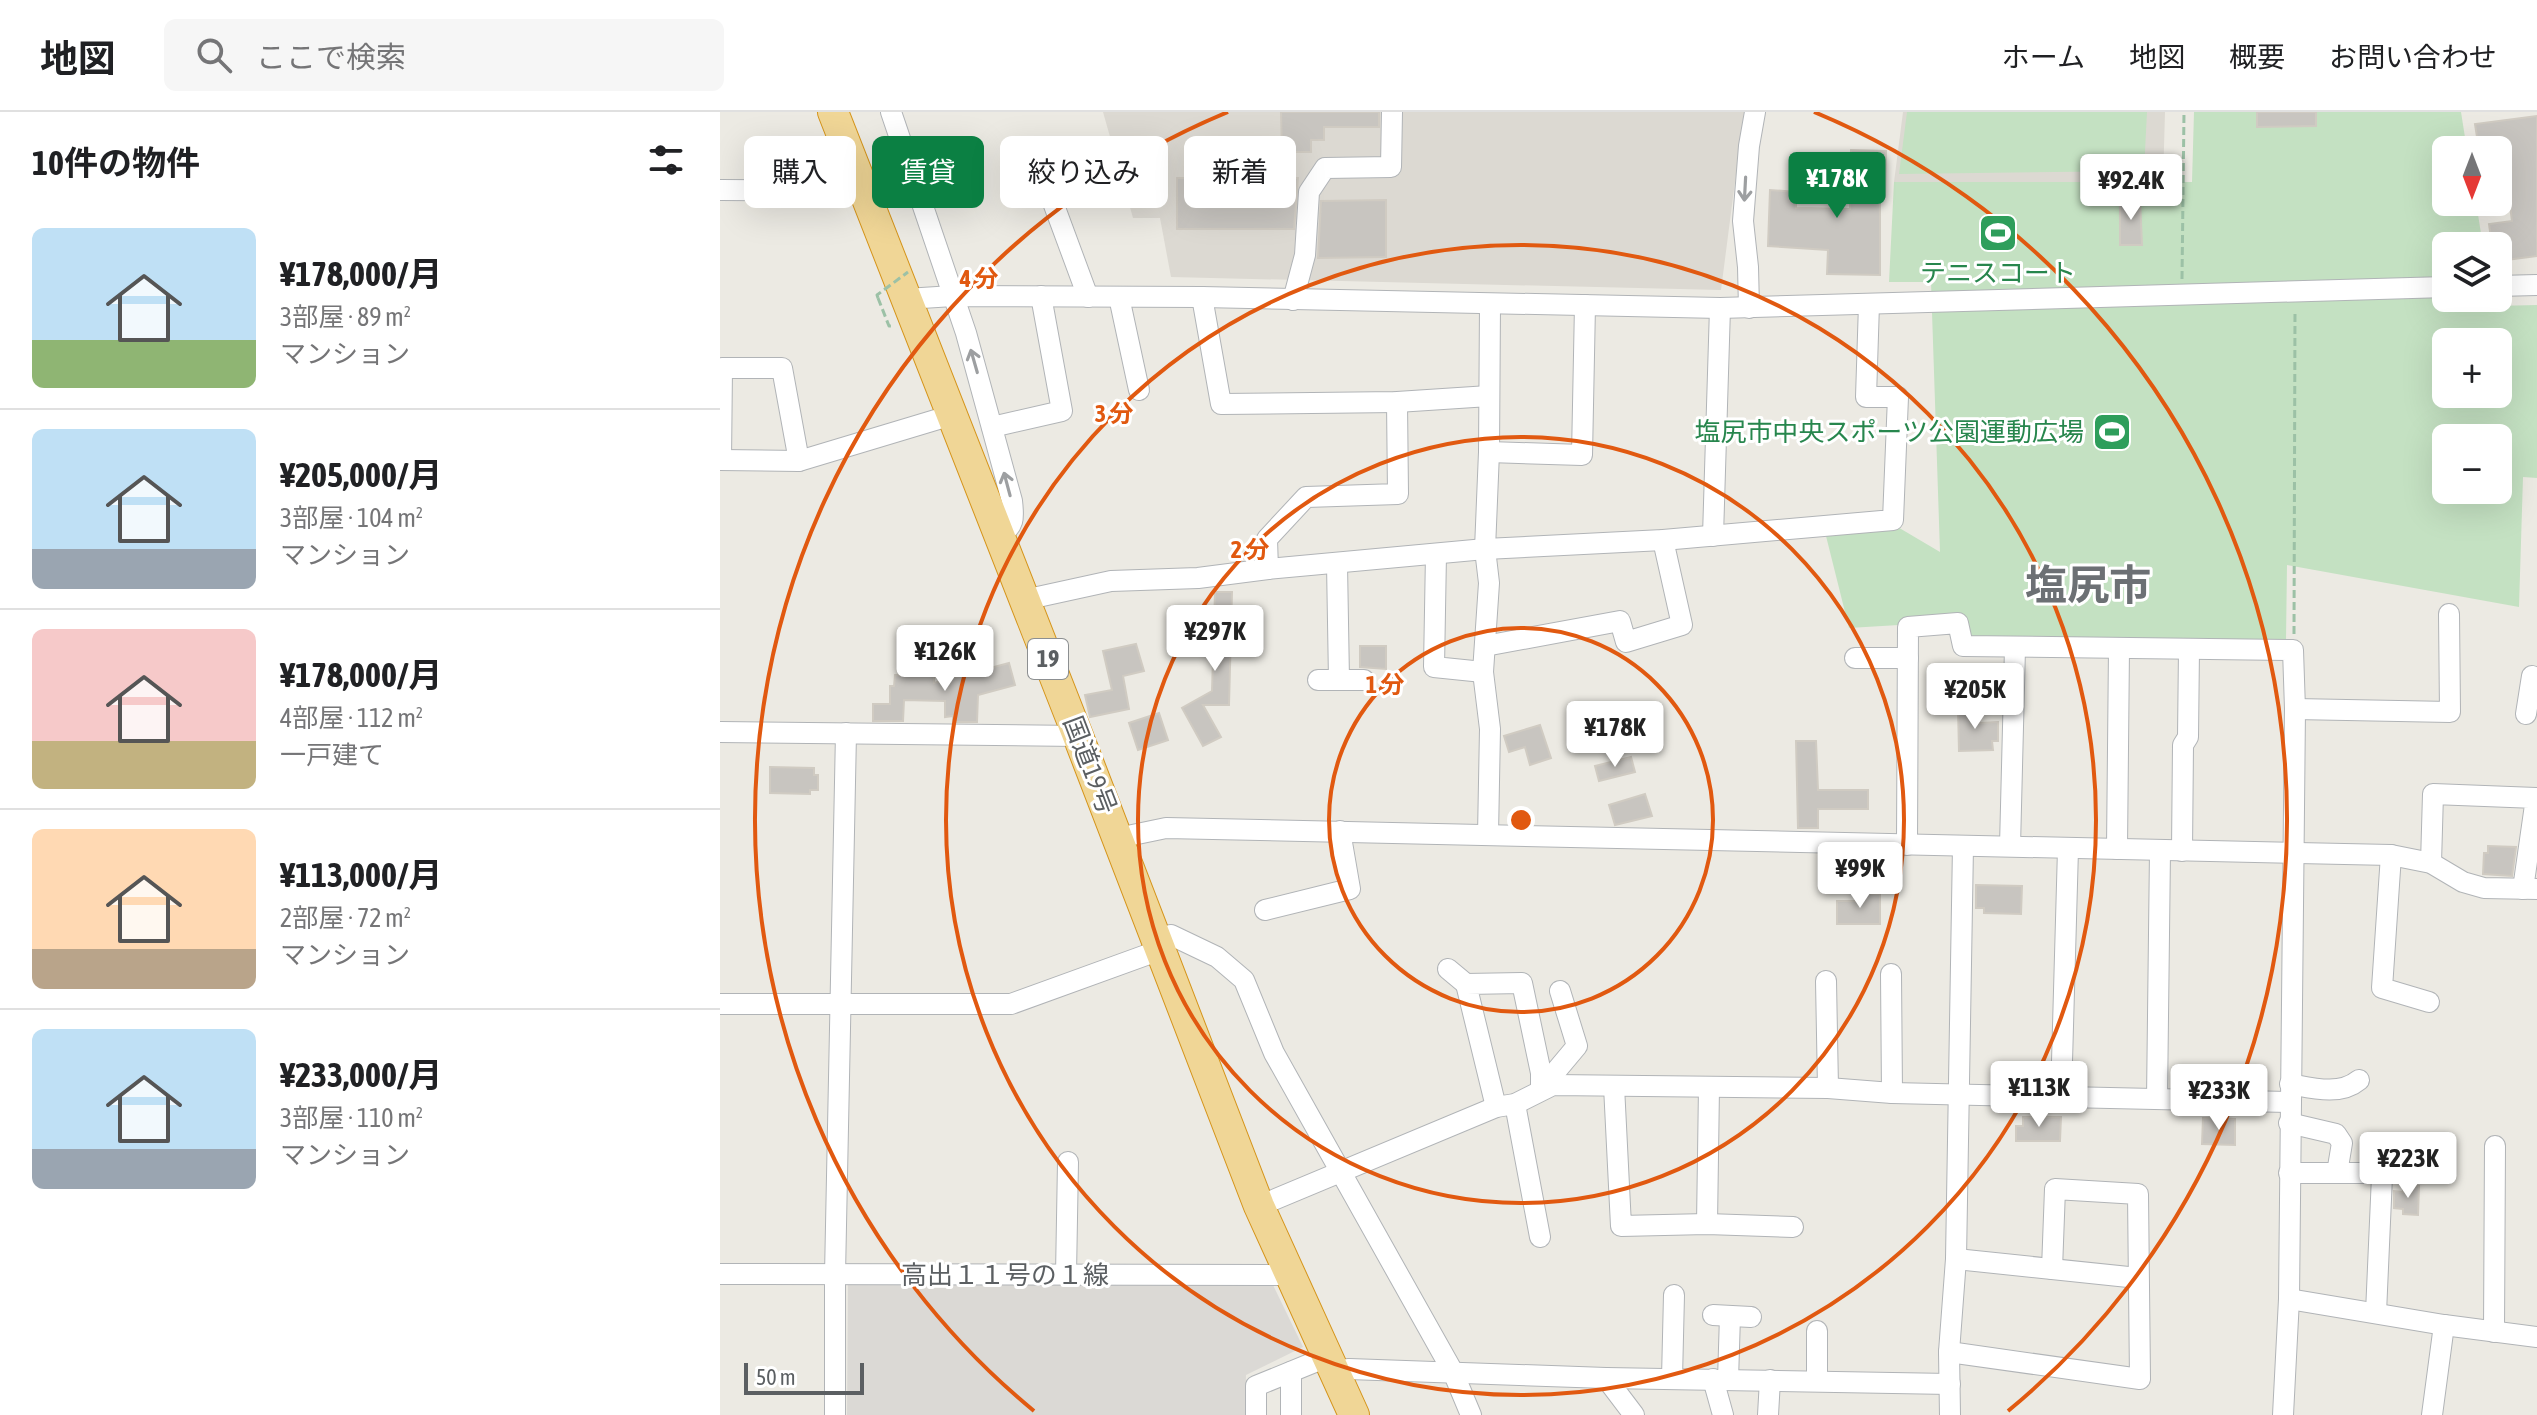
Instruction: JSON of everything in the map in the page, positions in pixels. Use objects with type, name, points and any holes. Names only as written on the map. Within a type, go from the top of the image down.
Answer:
[{"type":"highway","name":"国道19号","points":[[833,112],[901,298],[952,415],[1259,1206],[1354,1415]]},
{"type":"street","points":[[891,112],[953,296],[1012,501],[1013,517],[1008,530],[998,536]]},
{"type":"street","points":[[1293,300],[1305,255],[1309,192],[1325,168],[1391,167],[1392,112]]},
{"type":"street","points":[[1749,308],[1743,221],[1755,112]]},
{"type":"street","points":[[720,190],[847,191],[862,186]]},
{"type":"street","points":[[1055,208],[1088,297]]},
{"type":"street","points":[[2512,286],[2537,285]]},
{"type":"street","points":[[901,298],[1202,297],[1749,308],[2432,287]]},
{"type":"street","points":[[992,427],[1062,411],[1041,296]]},
{"type":"street","points":[[1119,297],[1139,390]]},
{"type":"street","points":[[1202,297],[1221,404],[1397,402],[1489,396]]},
{"type":"street","points":[[1024,600],[1111,581],[1198,578],[1485,549],[1663,540],[1893,520],[1898,397],[1866,397],[1869,304]]},
{"type":"street","points":[[1488,835],[1490,729],[1483,672],[1489,583],[1485,549],[1490,305]]},
{"type":"street","points":[[1489,452],[1582,455],[1585,305]]},
{"type":"street","points":[[1713,536],[1720,308]]},
{"type":"street","points":[[799,461],[782,368],[722,368],[721,460],[799,461],[952,415]]},
{"type":"street","points":[[1268,569],[1267,539],[1306,497],[1398,494],[1397,402]]},
{"type":"street","points":[[1485,646],[1620,621],[1626,642],[1682,625],[1663,540]]},
{"type":"street","points":[[1436,554],[1434,667],[1483,672]]},
{"type":"street","points":[[1337,564],[1329,680],[1364,680]]},
{"type":"street","points":[[2295,709],[2450,712],[2449,614]]},
{"type":"street","points":[[1907,845],[1908,627],[1958,623],[1963,646],[2293,650],[2289,1299],[2283,1415]]},
{"type":"street","points":[[2010,846],[2015,648]]},
{"type":"street","points":[[2117,849],[2119,648]]},
{"type":"street","points":[[2182,851],[2183,745],[2188,737],[2189,649]]},
{"type":"street","points":[[1855,658],[1908,658]]},
{"type":"street","points":[[2526,714],[2533,687]]},
{"type":"street","points":[[720,732],[1078,736]]},
{"type":"street","points":[[835,1415],[846,733]]},
{"type":"street","points":[[1118,838],[1166,828],[2391,855],[2431,863],[2463,882],[2484,888],[2530,889],[2536,798],[2433,794],[2431,863]]},
{"type":"street","points":[[1265,910],[1350,889],[1340,831]]},
{"type":"street","points":[[1950,1415],[1949,1352],[1956,1259],[1963,846]]},
{"type":"street","points":[[2061,1097],[2068,849]]},
{"type":"street","points":[[2157,1099],[2160,851]]},
{"type":"street","points":[[2391,855],[2382,988],[2429,1002]]},
{"type":"street","points":[[720,1004],[1011,1004],[1158,944],[1171,935],[1217,957],[1244,980],[1274,1053],[1453,1372],[1471,1415]]},
{"type":"street","points":[[1448,969],[1466,984],[1506,1105],[1540,1237]]},
{"type":"street","points":[[1891,974],[1892,1093]]},
{"type":"street","points":[[1826,981],[1828,1088]]},
{"type":"street","points":[[1466,984],[1522,983],[1541,1073],[1541,1089]]},
{"type":"street","points":[[1541,1089],[1577,1046],[1560,991]]},
{"type":"street","points":[[1259,1206],[1553,1085],[1828,1088],[1892,1093],[2157,1099],[2322,1090],[2352,1086],[2359,1080]]},
{"type":"street","points":[[1614,1086],[1621,1226],[1707,1224],[1793,1227]]},
{"type":"street","points":[[1707,1224],[1709,1087]]},
{"type":"street","points":[[2289,1123],[2336,1134],[2342,1143],[2337,1173]]},
{"type":"street","points":[[2494,1332],[2495,1146]]},
{"type":"street","points":[[1066,1275],[1068,1162]]},
{"type":"street","points":[[2289,1173],[2376,1173],[2382,1176],[2376,1313]]},
{"type":"street","points":[[1949,1352],[2140,1379],[2138,1194],[2055,1189],[2052,1269]]},
{"type":"street","points":[[1956,1259],[2138,1278]]},
{"type":"street","name":"高出１１号の１線","points":[[720,1274],[1290,1275]]},
{"type":"street","points":[[1672,1378],[1674,1295]]},
{"type":"street","points":[[2289,1299],[2537,1337]]},
{"type":"street","points":[[1723,1415],[1721,1380],[1731,1316]]},
{"type":"street","points":[[2432,1415],[2444,1325]]},
{"type":"street","points":[[1817,1331],[1817,1381]]},
{"type":"street","points":[[1256,1415],[1256,1386],[1291,1372],[1330,1364],[1349,1369],[1606,1378],[1950,1384]]},
{"type":"street","points":[[1291,1372],[1291,1415]]},
{"type":"street","points":[[1606,1378],[1634,1415]]},
{"type":"street","points":[[1768,1415],[1770,1380]]},
{"type":"path","points":[[2182,279],[2184,112]]},
{"type":"path","points":[[901,298],[877,295],[901,298]]},
{"type":"path","points":[[2293,650],[2295,307]]},
{"type":"shaded area","points":[[1103,112],[1744,112],[1721,290],[1171,277],[1160,218],[1133,218],[1130,208],[1168,208],[1168,136],[1110,136]]},
{"type":"shaded area","points":[[1903,112],[2165,112],[2163,182],[1894,182]]},
{"type":"shaded area","points":[[848,1282],[1273,1285],[1303,1347],[1246,1375],[1245,1415],[847,1415]]},
{"type":"green space","points":[[1907,112],[2147,112],[2144,171],[1899,174]]},
{"type":"green space","points":[[2194,112],[2461,112],[2465,136],[2432,136],[2432,216],[2478,216],[2481,232],[2432,232],[2432,312],[2512,312],[2512,306],[2537,305],[2537,478],[2523,477],[2519,607],[2287,565],[2286,640],[2276,645],[1971,644],[1965,621],[1849,628],[1825,532],[1896,526],[1940,552],[1931,282],[1889,282],[1894,182],[2192,182]]},
{"type":"building","points":[[1281,112],[1379,112],[1379,127],[1324,127],[1324,140],[1311,140],[1311,152],[1296,152],[1296,136],[1282,136]]},
{"type":"building","points":[[2257,112],[2316,112],[2316,126],[2257,127]]},
{"type":"building","points":[[2537,116],[2537,256],[2512,259],[2512,232],[2490,232],[2489,224],[2512,221],[2512,136],[2477,136],[2475,124]]},
{"type":"building","points":[[1851,150],[1886,151],[1885,197],[1880,197],[1880,275],[1827,274],[1828,250],[1768,246],[1770,190],[1796,192],[1796,208],[1850,209]]},
{"type":"building","points":[[1177,178],[1184,178],[1184,208],[1296,208],[1294,229],[1177,229]]},
{"type":"building","points":[[2120,199],[2140,199],[2142,245],[2120,245]]},
{"type":"building","points":[[1386,200],[1386,257],[1318,258],[1321,201]]},
{"type":"building","points":[[1215,592],[1232,592],[1229,705],[1203,705],[1221,737],[1203,746],[1182,708],[1212,691]]},
{"type":"building","points":[[1136,644],[1144,671],[1123,676],[1129,709],[1090,717],[1085,695],[1112,690],[1103,651]]},
{"type":"building","points":[[1360,646],[1386,646],[1386,669],[1360,667]]},
{"type":"building","points":[[1009,663],[1015,685],[978,695],[977,722],[953,722],[953,716],[945,717],[945,701],[904,700],[903,721],[873,721],[873,704],[890,704],[890,686],[894,686],[895,675],[934,676],[934,683]]},
{"type":"building","points":[[1958,707],[1978,707],[1979,723],[1998,722],[1998,741],[1992,741],[1993,750],[1959,751]]},
{"type":"building","points":[[1159,713],[1168,740],[1138,750],[1129,723]]},
{"type":"building","points":[[1540,725],[1551,758],[1530,765],[1525,747],[1509,752],[1504,736]]},
{"type":"building","points":[[1796,741],[1816,741],[1818,790],[1868,790],[1868,809],[1818,809],[1818,828],[1798,828]]},
{"type":"building","points":[[1631,757],[1635,772],[1599,781],[1595,766]]},
{"type":"building","points":[[770,767],[814,768],[814,775],[818,775],[818,790],[810,790],[810,794],[770,793]]},
{"type":"building","points":[[1645,794],[1652,816],[1615,825],[1609,805]]},
{"type":"building","points":[[2488,846],[2516,847],[2512,876],[2483,874],[2484,853],[2488,853]]},
{"type":"building","points":[[1976,885],[2022,886],[2021,914],[1984,913],[1984,908],[1976,908]]},
{"type":"building","points":[[1856,894],[1880,894],[1880,924],[1837,924],[1837,901],[1856,901]]},
{"type":"building","points":[[2023,1117],[2061,1117],[2060,1141],[2016,1141],[2016,1126],[2023,1126]]},
{"type":"building","points":[[2203,1118],[2235,1119],[2235,1145],[2202,1144]]},
{"type":"building","points":[[2404,1185],[2419,1186],[2418,1215],[2403,1214],[2403,1209],[2394,1208],[2394,1191],[2403,1192]]},
{"type":"place","name":"テニスコート","points":[[1998,233]]},
{"type":"place","name":"塩尻市中央スポーツ公園運動広場","points":[[2112,432]]},
{"type":"district","name":"塩尻市","points":[[2088,585]]}]
